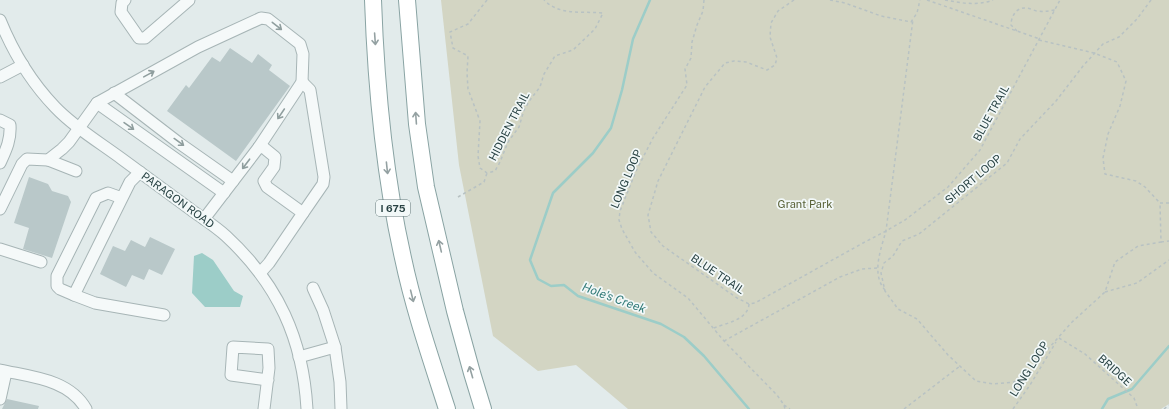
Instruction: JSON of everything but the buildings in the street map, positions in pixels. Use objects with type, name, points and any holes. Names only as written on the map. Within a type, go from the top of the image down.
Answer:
[{"type":"highway","name":"I 675","points":[[373,0],[380,102],[389,185],[402,258],[419,324],[447,409]]},
{"type":"highway","points":[[407,0],[417,124],[426,187],[455,311],[483,409]]},
{"type":"street","points":[[125,0],[122,3],[121,12],[139,38],[143,39],[189,0]]},
{"type":"street","points":[[48,160],[62,149],[97,103],[198,47],[261,18],[268,19],[300,44],[303,54],[302,82],[259,147],[204,219]]},
{"type":"street","name":"PARAGON ROAD","points":[[0,20],[23,65],[45,96],[56,108],[79,128],[226,236],[260,273],[288,319],[294,335],[306,386],[307,409]]},
{"type":"street","points":[[0,77],[23,65]]},
{"type":"street","points":[[260,273],[269,263],[323,184],[324,177],[310,90],[302,82]]},
{"type":"street","points":[[114,93],[179,143],[234,181]]},
{"type":"street","points":[[97,103],[224,193]]},
{"type":"street","points":[[0,120],[10,125],[10,134],[8,146],[0,163]]},
{"type":"street","points":[[259,147],[264,148],[275,157],[274,167],[264,182],[267,187],[302,213]]},
{"type":"street","points":[[0,209],[22,164],[27,159],[48,160],[76,171]]},
{"type":"street","points":[[74,295],[130,182],[140,172]]},
{"type":"street","points":[[122,198],[108,193],[96,198],[57,276],[57,286],[60,289],[95,303],[164,315]]},
{"type":"street","points":[[0,249],[41,262]]},
{"type":"street","points":[[313,288],[323,310],[335,347],[340,382],[341,409]]},
{"type":"street","points":[[264,409],[268,380],[269,368],[268,349],[233,347],[231,375],[268,380]]},
{"type":"street","points":[[299,357],[335,347]]},
{"type":"street","points":[[0,399],[3,371],[62,386],[77,396],[86,409]]},
{"type":"path","name":"HIDDEN TRAIL","points":[[487,0],[468,24],[450,32],[453,48],[468,56],[468,89],[480,121],[478,156],[480,168],[487,173],[495,170],[500,162],[508,142],[519,127],[524,110],[540,87],[544,74],[555,56],[573,50],[595,29],[603,13],[575,13],[558,10],[544,0]]},
{"type":"path","name":"LONG LOOP","points":[[704,0],[704,11],[697,25],[692,42],[691,58],[685,70],[687,84],[653,138],[636,171],[620,211],[619,220],[622,229],[635,252],[653,273],[688,298],[724,341],[777,395],[785,409]]},
{"type":"path","name":"BLUE TRAIL","points":[[794,0],[778,11],[771,23],[770,37],[777,58],[775,65],[767,70],[746,62],[734,61],[725,63],[705,87],[658,181],[648,215],[651,232],[663,246],[737,298],[749,304],[755,303],[863,243],[886,232],[905,220],[948,187],[980,150],[1060,0]]},
{"type":"path","points":[[830,0],[845,3],[894,19],[911,22],[917,13],[920,0]]},
{"type":"path","points":[[927,0],[1040,40],[1094,53],[1117,62],[1126,81],[1120,106],[1108,134],[1103,158],[1105,174],[1136,181],[1145,187],[1160,203],[1161,242]]},
{"type":"path","points":[[945,0],[969,4],[983,4],[993,0]]},
{"type":"path","name":"SHORT LOOP","points":[[1059,338],[1025,375],[1014,382],[993,384],[976,381],[948,354],[917,319],[898,309],[885,290],[881,272],[884,264],[893,256],[902,241],[919,234],[1007,163],[1020,139],[1056,101],[1094,53],[1103,44],[1119,37],[1137,20],[1151,0]]},
{"type":"path","points":[[1018,32],[1011,25],[1015,12],[1018,9],[1025,8],[1037,11],[1055,10]]},
{"type":"path","points":[[885,290],[882,286],[878,268],[878,256],[886,232],[913,19]]},
{"type":"path","points":[[458,197],[484,182],[487,173]]},
{"type":"path","points":[[1160,203],[1169,203]]},
{"type":"path","points":[[1105,292],[1115,262],[1138,246],[1169,241]]},
{"type":"path","points":[[1059,338],[1071,322],[1105,292],[1137,283],[1169,260]]},
{"type":"path","points":[[724,341],[840,277],[862,269],[878,268]]},
{"type":"path","points":[[714,328],[744,316],[749,309],[749,304]]},
{"type":"path","name":"LONG LOOP","points":[[1013,409],[1030,385],[1059,338]]},
{"type":"path","name":"BRIDGE","points":[[1059,338],[1085,354],[1134,398],[1138,409]]},
{"type":"path","points":[[904,409],[960,366]]},
{"type":"path","points":[[784,405],[790,409]]},
{"type":"path","points":[[1164,409],[1169,405]]},
{"type":"green space","name":"Grant Park","points":[[441,0],[1169,0],[1169,404],[1161,409],[628,409],[576,365],[538,371],[493,336],[459,165]]},
{"type":"water","points":[[202,253],[213,260],[234,291],[243,296],[240,307],[205,307],[192,293],[194,256]]},
{"type":"waterway","name":"Hole's Creek","points":[[650,0],[633,39],[622,90],[611,128],[593,153],[553,193],[530,260],[538,279],[551,286],[564,285],[578,296],[661,324],[684,337],[704,356],[749,409]]},
{"type":"waterway","name":"Hole's Creek","points":[[1102,409],[1108,399],[1132,389],[1169,346]]}]
